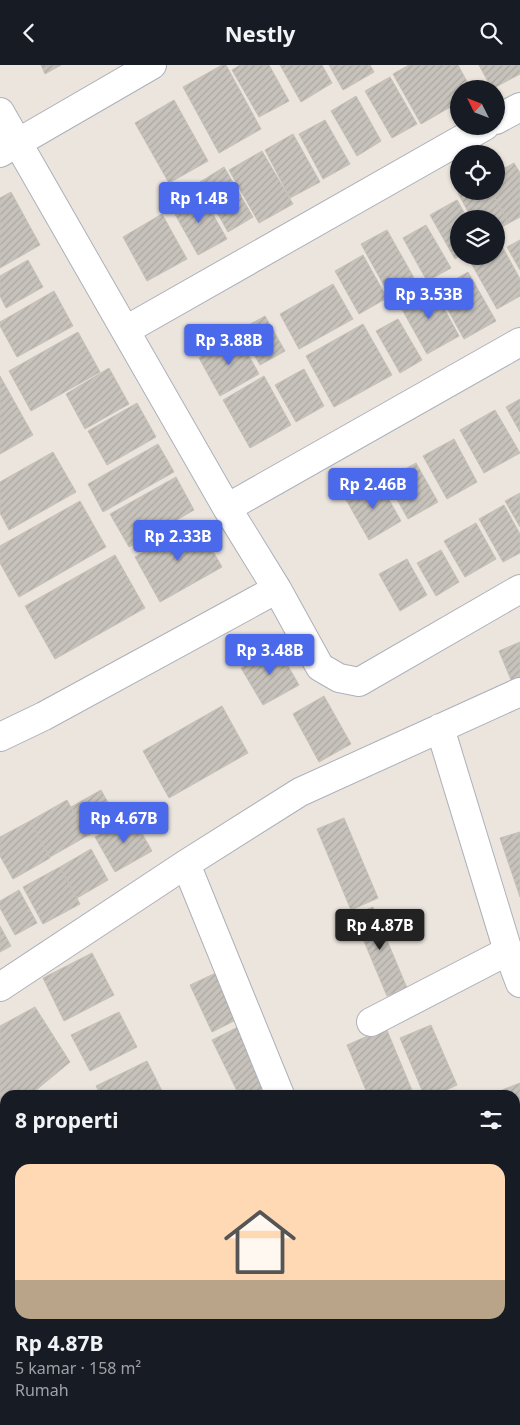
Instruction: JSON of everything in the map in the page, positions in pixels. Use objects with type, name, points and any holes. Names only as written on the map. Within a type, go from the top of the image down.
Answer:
[{"type":"street","points":[[9,149],[152,65]]},
{"type":"street","points":[[505,115],[520,107]]},
{"type":"street","points":[[0,112],[9,149],[126,330],[227,507],[277,589],[320,667],[339,678],[360,682],[520,589]]},
{"type":"street","points":[[126,330],[469,135]]},
{"type":"street","points":[[227,507],[520,343]]},
{"type":"street","points":[[0,737],[44,716],[277,589]]},
{"type":"street","points":[[0,987],[300,792],[520,692]]},
{"type":"street","points":[[440,728],[508,951],[520,983]]},
{"type":"street","points":[[186,865],[278,1090]]},
{"type":"street","points":[[371,1022],[508,951]]},
{"type":"building","points":[[41,65],[61,65],[45,74]]},
{"type":"building","points":[[222,65],[226,65],[261,129],[219,153],[183,87]]},
{"type":"building","points":[[240,65],[269,65],[289,101],[259,117],[232,70]]},
{"type":"building","points":[[280,65],[322,65],[332,83],[301,102]]},
{"type":"building","points":[[329,65],[370,65],[374,72],[343,90]]},
{"type":"building","points":[[409,65],[458,65],[466,80],[450,80],[450,107],[421,124],[393,74]]},
{"type":"building","points":[[479,65],[520,65],[520,74],[505,82],[505,80],[487,80]]},
{"type":"building","points":[[390,77],[417,124],[392,138],[365,91]]},
{"type":"building","points":[[356,96],[381,141],[357,156],[331,111]]},
{"type":"building","points":[[174,100],[208,161],[169,183],[135,123]]},
{"type":"building","points":[[325,120],[350,164],[323,179],[299,134]]},
{"type":"building","points":[[293,134],[320,182],[290,198],[265,150]]},
{"type":"building","points":[[262,151],[293,204],[259,223],[229,170]]},
{"type":"building","points":[[514,163],[520,173],[520,217],[509,223],[505,216],[505,210],[502,210],[496,200],[505,200],[505,168]]},
{"type":"building","points":[[224,167],[253,217],[228,232],[200,182]]},
{"type":"building","points":[[11,192],[40,245],[0,268],[0,198]]},
{"type":"building","points":[[200,192],[227,239],[198,255],[172,209]]},
{"type":"building","points":[[457,200],[463,210],[450,210],[450,250],[430,215]]},
{"type":"building","points":[[462,200],[496,200],[502,210],[467,210]]},
{"type":"building","points":[[162,214],[187,259],[147,281],[123,237]]},
{"type":"building","points":[[505,216],[509,223],[505,225]]},
{"type":"building","points":[[426,225],[451,268],[427,281],[403,238]]},
{"type":"building","points":[[387,230],[418,285],[392,300],[361,244]]},
{"type":"building","points":[[520,240],[520,270],[507,247]]},
{"type":"building","points":[[505,252],[520,279],[520,296],[497,309],[472,265],[505,265]]},
{"type":"building","points":[[363,255],[387,298],[359,314],[335,271]]},
{"type":"building","points":[[28,260],[43,287],[6,308],[0,296],[0,276]]},
{"type":"building","points":[[468,272],[496,321],[464,339],[437,290]]},
{"type":"building","points":[[333,284],[353,319],[299,349],[280,314]]},
{"type":"building","points":[[432,286],[459,336],[427,354],[399,304]]},
{"type":"building","points":[[54,291],[73,326],[17,357],[0,326],[0,322]]},
{"type":"building","points":[[265,316],[285,351],[260,365],[240,330]]},
{"type":"building","points":[[398,319],[422,360],[400,373],[376,331]]},
{"type":"building","points":[[363,324],[392,375],[334,407],[306,356]]},
{"type":"building","points":[[78,332],[100,372],[31,411],[9,371]]},
{"type":"building","points":[[238,336],[259,374],[220,396],[199,358]]},
{"type":"building","points":[[109,368],[129,404],[85,429],[66,394]]},
{"type":"building","points":[[304,369],[324,406],[296,422],[275,385]]},
{"type":"building","points":[[0,376],[33,435],[0,454]]},
{"type":"building","points":[[264,376],[291,425],[250,448],[223,400]]},
{"type":"building","points":[[520,399],[520,432],[506,407]]},
{"type":"building","points":[[137,403],[156,437],[107,465],[88,431]]},
{"type":"building","points":[[495,410],[520,453],[484,473],[460,430]]},
{"type":"building","points":[[454,439],[477,482],[447,499],[423,456]]},
{"type":"building","points":[[158,444],[174,472],[103,512],[88,484]]},
{"type":"building","points":[[53,452],[76,492],[9,530],[0,513],[0,482]]},
{"type":"building","points":[[416,463],[438,502],[408,519],[386,480]]},
{"type":"building","points":[[176,477],[194,510],[129,547],[110,514]]},
{"type":"building","points":[[378,480],[401,521],[369,540],[345,498]]},
{"type":"building","points":[[520,493],[520,527],[505,501]]},
{"type":"building","points":[[80,501],[106,547],[19,597],[0,563],[0,546]]},
{"type":"building","points":[[504,505],[520,534],[520,553],[503,562],[479,519]]},
{"type":"building","points":[[196,522],[222,567],[160,602],[135,557]]},
{"type":"building","points":[[476,523],[496,559],[465,577],[444,541]]},
{"type":"building","points":[[441,550],[459,582],[436,596],[417,563]]},
{"type":"building","points":[[115,555],[145,608],[55,659],[25,606]]},
{"type":"building","points":[[407,559],[427,595],[400,611],[379,574]]},
{"type":"building","points":[[520,642],[520,685],[514,687],[499,651]]},
{"type":"building","points":[[277,647],[299,685],[263,705],[241,668]]},
{"type":"building","points":[[324,696],[351,744],[319,762],[293,714]]},
{"type":"building","points":[[222,706],[248,753],[169,798],[143,751]]},
{"type":"building","points":[[101,790],[117,819],[87,836],[71,807]]},
{"type":"building","points":[[67,800],[87,836],[50,857],[30,821]]},
{"type":"building","points":[[132,816],[152,851],[115,872],[95,837]]},
{"type":"building","points":[[344,818],[378,898],[351,910],[317,829]]},
{"type":"building","points":[[30,821],[50,858],[13,879],[0,856],[0,837]]},
{"type":"building","points":[[520,832],[520,897],[500,838]]},
{"type":"building","points":[[91,849],[108,880],[77,898],[60,867]]},
{"type":"building","points":[[60,867],[80,904],[43,924],[23,887]]},
{"type":"building","points":[[19,890],[37,923],[15,935],[0,908],[0,901]]},
{"type":"building","points":[[373,907],[407,988],[387,996],[353,915]]},
{"type":"building","points":[[0,926],[11,946],[0,952]]},
{"type":"building","points":[[92,953],[114,995],[64,1021],[43,978]]},
{"type":"building","points":[[218,972],[240,1018],[212,1032],[190,985]]},
{"type":"building","points":[[35,1007],[70,1062],[36,1090],[0,1090],[0,1026]]},
{"type":"building","points":[[119,1012],[137,1047],[90,1071],[71,1035]]},
{"type":"building","points":[[242,1025],[273,1090],[237,1090],[212,1040]]},
{"type":"building","points":[[431,1025],[457,1085],[446,1090],[422,1090],[400,1038]]},
{"type":"building","points":[[386,1028],[412,1090],[366,1090],[347,1045]]},
{"type":"building","points":[[147,1061],[162,1090],[98,1090],[96,1086]]},
{"type":"building","points":[[520,1083],[520,1090],[502,1090]]}]
